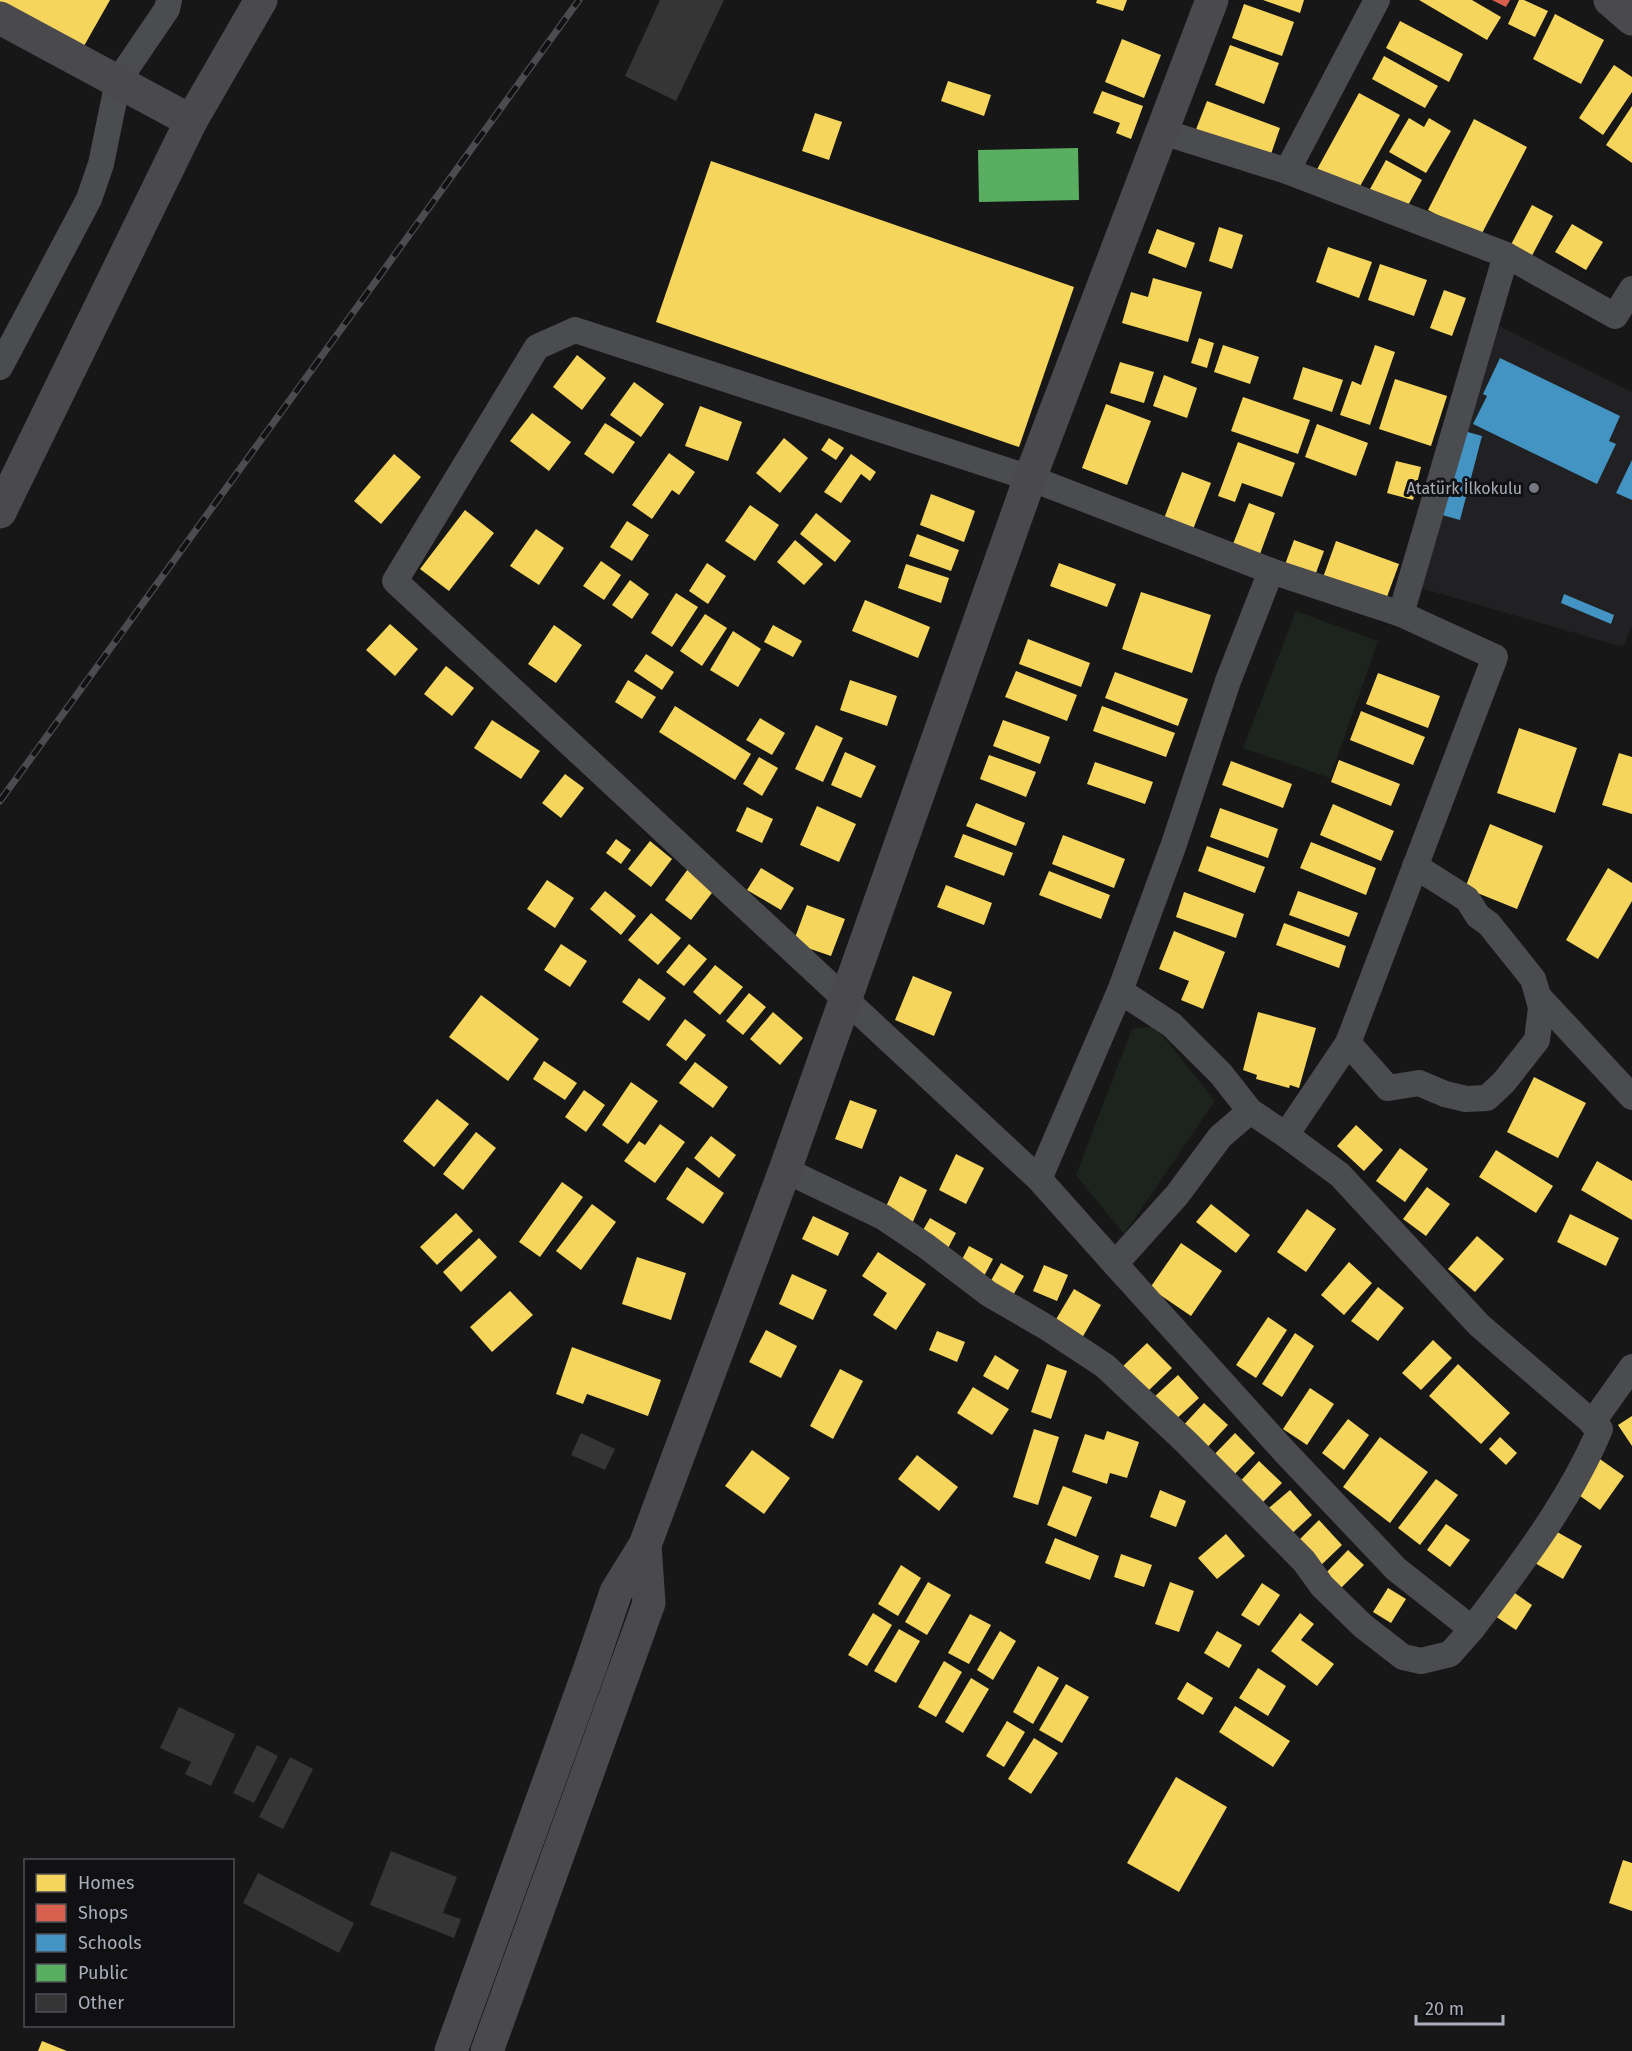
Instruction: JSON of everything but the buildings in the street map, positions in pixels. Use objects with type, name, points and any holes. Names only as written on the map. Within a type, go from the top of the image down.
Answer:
[{"type":"main road","points":[[3,498],[191,121],[261,0]]},
{"type":"main road","points":[[450,2051],[616,1592],[645,1545],[785,1170],[1030,478],[1212,0]]},
{"type":"main road","points":[[1610,0],[1632,19]]},
{"type":"main road","points":[[0,18],[191,121]]},
{"type":"main road","points":[[487,2051],[649,1603],[645,1545]]},
{"type":"street","points":[[0,367],[89,199],[101,164],[118,81],[167,9],[169,0]]},
{"type":"street","points":[[1287,171],[1377,0]]},
{"type":"street","points":[[1163,132],[1287,171],[1506,255],[1615,316],[1632,289]]},
{"type":"street","points":[[1401,614],[1506,255]]},
{"type":"street","points":[[1286,1135],[1348,1043],[1495,657],[1401,614],[1271,571],[1030,478],[575,330],[537,347],[395,581],[1039,1179],[1285,1452],[1396,1569],[1472,1629]]},
{"type":"street","points":[[1039,1179],[1120,991],[1174,844],[1228,681],[1271,571]]},
{"type":"street","points":[[1348,1043],[1388,1088],[1419,1083],[1445,1094],[1466,1099],[1487,1098],[1504,1082],[1537,1040],[1541,1008],[1533,979],[1489,924],[1478,916],[1467,899],[1415,866]]},
{"type":"street","points":[[785,1170],[883,1217],[926,1246],[989,1294],[1046,1327],[1105,1366],[1186,1442],[1304,1562],[1322,1586],[1362,1626],[1402,1657],[1421,1661],[1450,1654],[1472,1629],[1530,1551],[1589,1456],[1600,1430],[1479,1325],[1340,1175],[1250,1111],[1221,1074],[1172,1025],[1120,991]]},
{"type":"street","points":[[1538,996],[1632,1097]]},
{"type":"street","points":[[1115,1264],[1177,1196],[1220,1137],[1250,1111]]},
{"type":"street","points":[[1592,1423],[1632,1367]]},
{"type":"shaded area","name":"Atatürk İlkokulu","points":[[1489,321],[1632,392],[1632,626],[1623,647],[1407,584]]},
{"type":"shaded area","points":[[1296,611],[1378,641],[1330,778],[1243,748]]},
{"type":"shaded area","points":[[1155,1026],[1215,1101],[1124,1234],[1076,1175],[1132,1029]]},
{"type":"railway","points":[[0,801],[579,0]]},
{"type":"place","name":"Atatürk İlkokulu","points":[[1534,488]]}]
